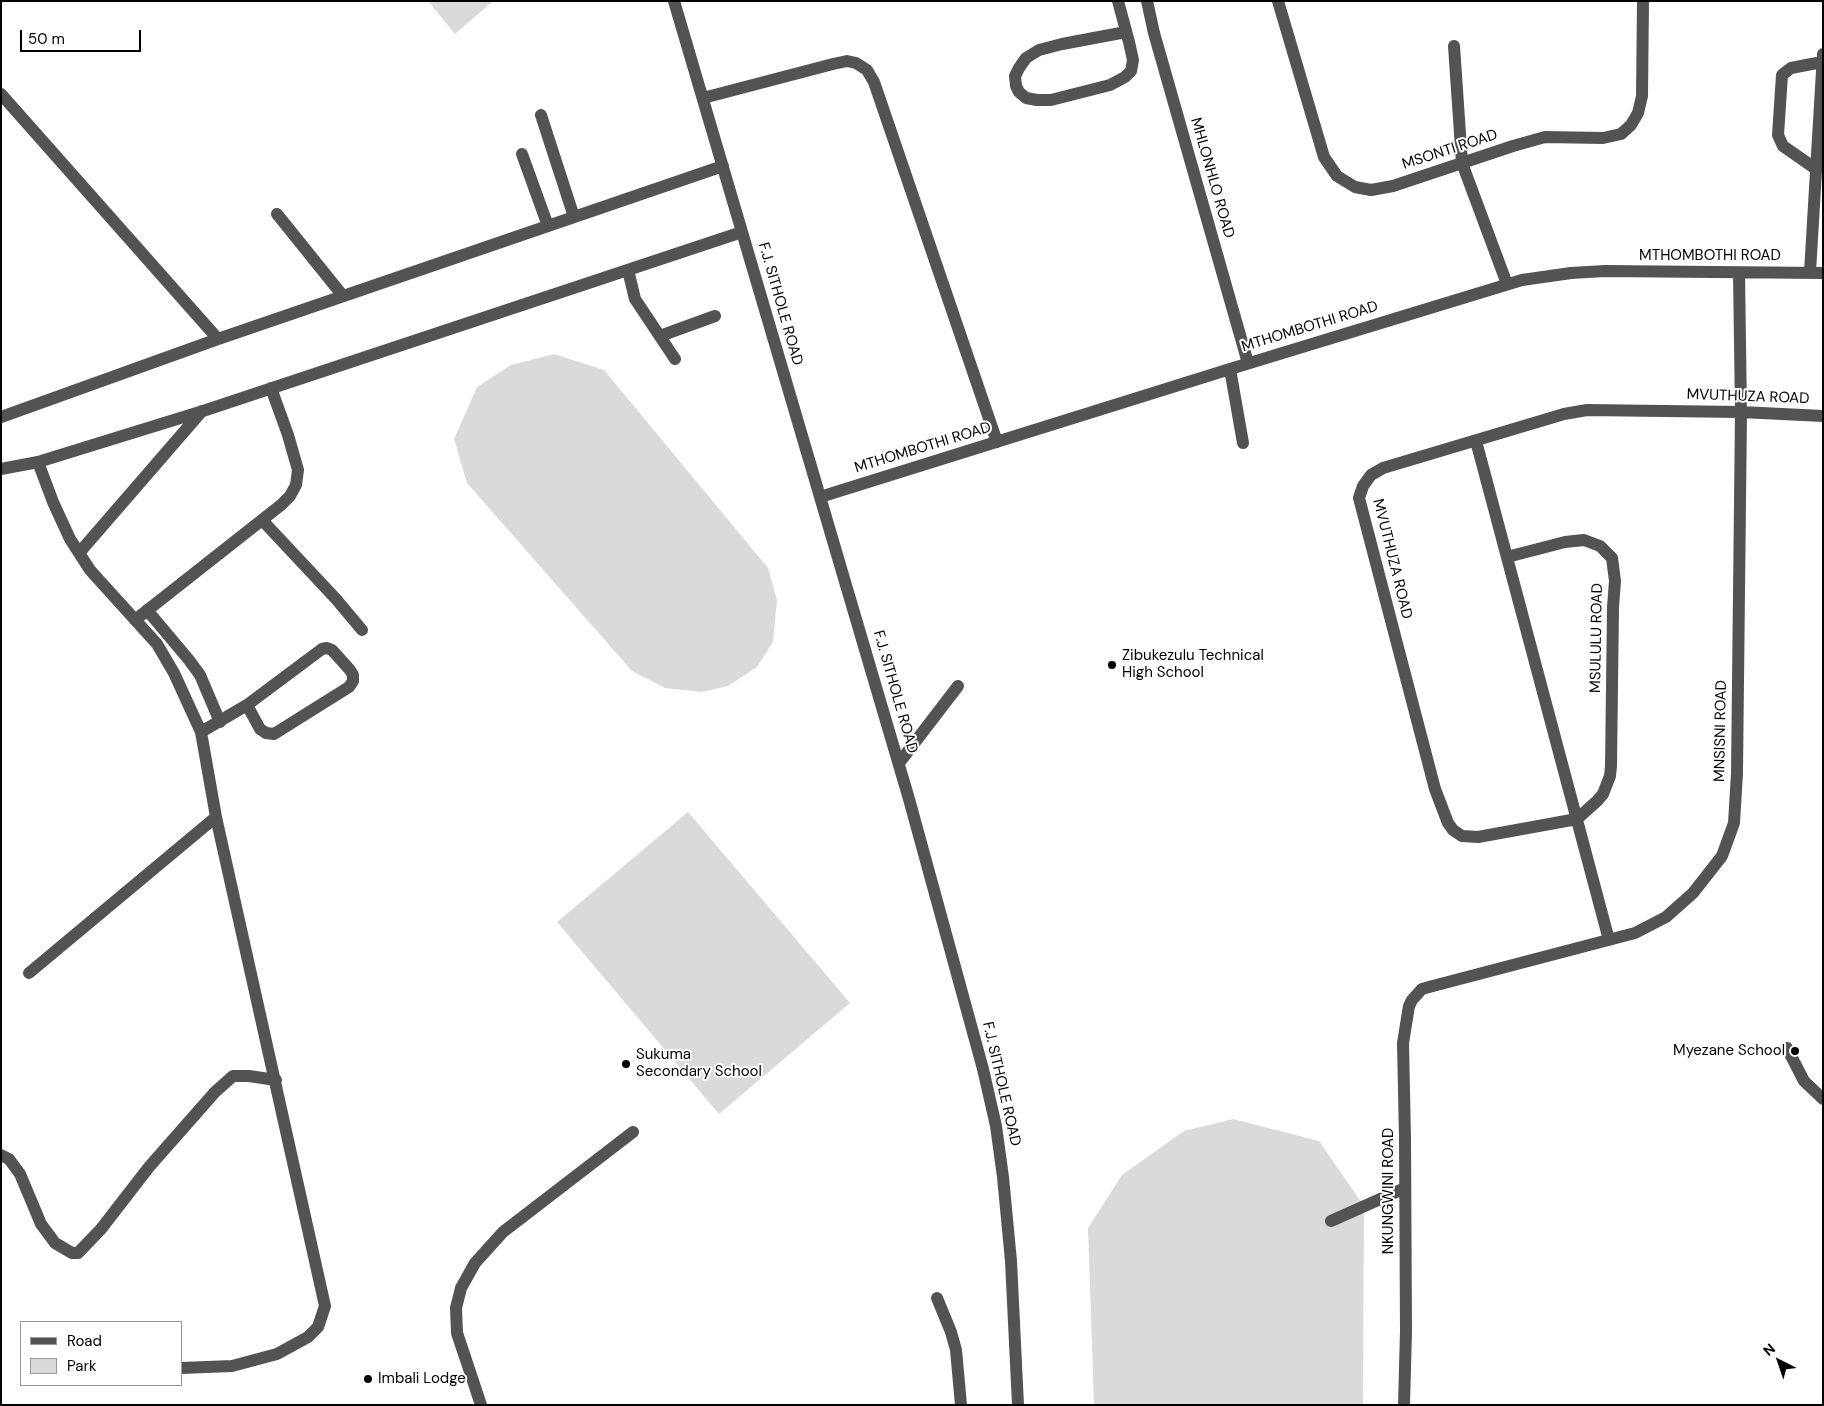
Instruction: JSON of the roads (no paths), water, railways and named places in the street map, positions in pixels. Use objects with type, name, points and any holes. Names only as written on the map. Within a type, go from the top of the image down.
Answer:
[{"type":"street","name":"F.J. SITHOLE ROAD","points":[[674,1],[899,762],[983,1069],[996,1126],[1011,1261],[1018,1405]]},
{"type":"street","points":[[1118,1],[1126,32],[1133,66],[1125,77],[1110,85],[1051,100],[1026,98],[1019,92],[1016,86],[1016,76],[1019,68],[1026,58],[1039,50],[1126,32]]},
{"type":"street","name":"MHLONHLO ROAD","points":[[1147,1],[1248,363]]},
{"type":"street","name":"MSONTI ROAD","points":[[1278,1],[1324,157],[1337,176],[1355,187],[1371,190],[1393,186],[1462,162],[1544,137],[1603,138],[1621,134],[1631,125],[1638,114],[1642,96],[1643,1]]},
{"type":"street","points":[[1454,46],[1462,162],[1507,284]]},
{"type":"street","points":[[1816,273],[1816,169],[1823,54]]},
{"type":"street","points":[[703,98],[847,61],[856,63],[868,70],[874,82],[997,442]]},
{"type":"street","points":[[1816,169],[1783,146],[1778,134],[1782,75],[1791,68],[1822,62]]},
{"type":"street","points":[[1,94],[218,339]]},
{"type":"street","points":[[541,115],[574,217]]},
{"type":"street","points":[[522,154],[548,226]]},
{"type":"street","points":[[1,417],[218,339],[723,166]]},
{"type":"street","points":[[277,214],[343,296]]},
{"type":"street","points":[[1,469],[38,462],[203,411],[742,232]]},
{"type":"street","points":[[628,270],[635,299],[675,359]]},
{"type":"street","name":"MTHOMBOTHI ROAD","points":[[820,498],[1248,363],[1522,280],[1588,272],[1816,273]]},
{"type":"street","name":"MNSISNI ROAD","points":[[1429,987],[1635,933],[1666,916],[1693,893],[1722,856],[1734,823],[1737,773],[1741,412],[1739,273]]},
{"type":"street","points":[[660,336],[715,316]]},
{"type":"street","points":[[1230,369],[1243,443]]},
{"type":"street","points":[[135,620],[290,496],[296,485],[298,470],[271,388]]},
{"type":"street","name":"MVUTHUZA ROAD","points":[[1576,819],[1478,838],[1462,836],[1453,830],[1448,823],[1435,790],[1359,498],[1363,486],[1371,475],[1383,468],[1564,414],[1587,410],[1741,412],[1823,416]]},
{"type":"street","points":[[79,552],[203,411]]},
{"type":"street","points":[[1476,441],[1609,940]]},
{"type":"street","points":[[38,462],[70,539],[90,570],[157,644],[178,682],[201,732],[216,817],[325,1306],[318,1327],[308,1337],[277,1354],[232,1366],[182,1368]]},
{"type":"street","points":[[262,520],[336,599],[362,630]]},
{"type":"street","name":"MSULULU ROAD","points":[[1507,557],[1565,542],[1584,540],[1600,546],[1612,558],[1615,580],[1611,766],[1603,794],[1588,810],[1576,819]]},
{"type":"street","points":[[147,610],[200,675],[220,722]]},
{"type":"street","points":[[201,732],[247,705],[322,649],[332,650],[353,676],[353,681],[349,687],[274,734],[266,733],[260,729],[247,705]]},
{"type":"street","points":[[899,762],[958,686]]},
{"type":"street","points":[[29,973],[216,817]]},
{"type":"street","name":"NKUNGWINI ROAD","points":[[1404,1405],[1406,1188],[1403,1043],[1409,1006],[1417,994],[1429,987]]},
{"type":"street","points":[[1787,1048],[1804,1081],[1823,1099]]},
{"type":"street","points":[[1,1155],[9,1159],[20,1174],[41,1224],[56,1243],[72,1253],[78,1253],[101,1229],[149,1167],[215,1092],[233,1076],[276,1080]]},
{"type":"street","points":[[481,1405],[457,1333],[456,1308],[462,1288],[475,1263],[503,1232],[633,1132]]},
{"type":"street","points":[[1332,1221],[1406,1188]]},
{"type":"street","points":[[936,1298],[952,1332],[956,1350],[961,1405]]},
{"type":"place","name":"Zibukezulu Technical High School","points":[[1112,665]]},
{"type":"place","name":"Myezane School","points":[[1795,1051]]},
{"type":"place","name":"Sukuma Secondary School","points":[[626,1064]]},
{"type":"place","name":"Imbali Lodge","points":[[368,1379]]}]
